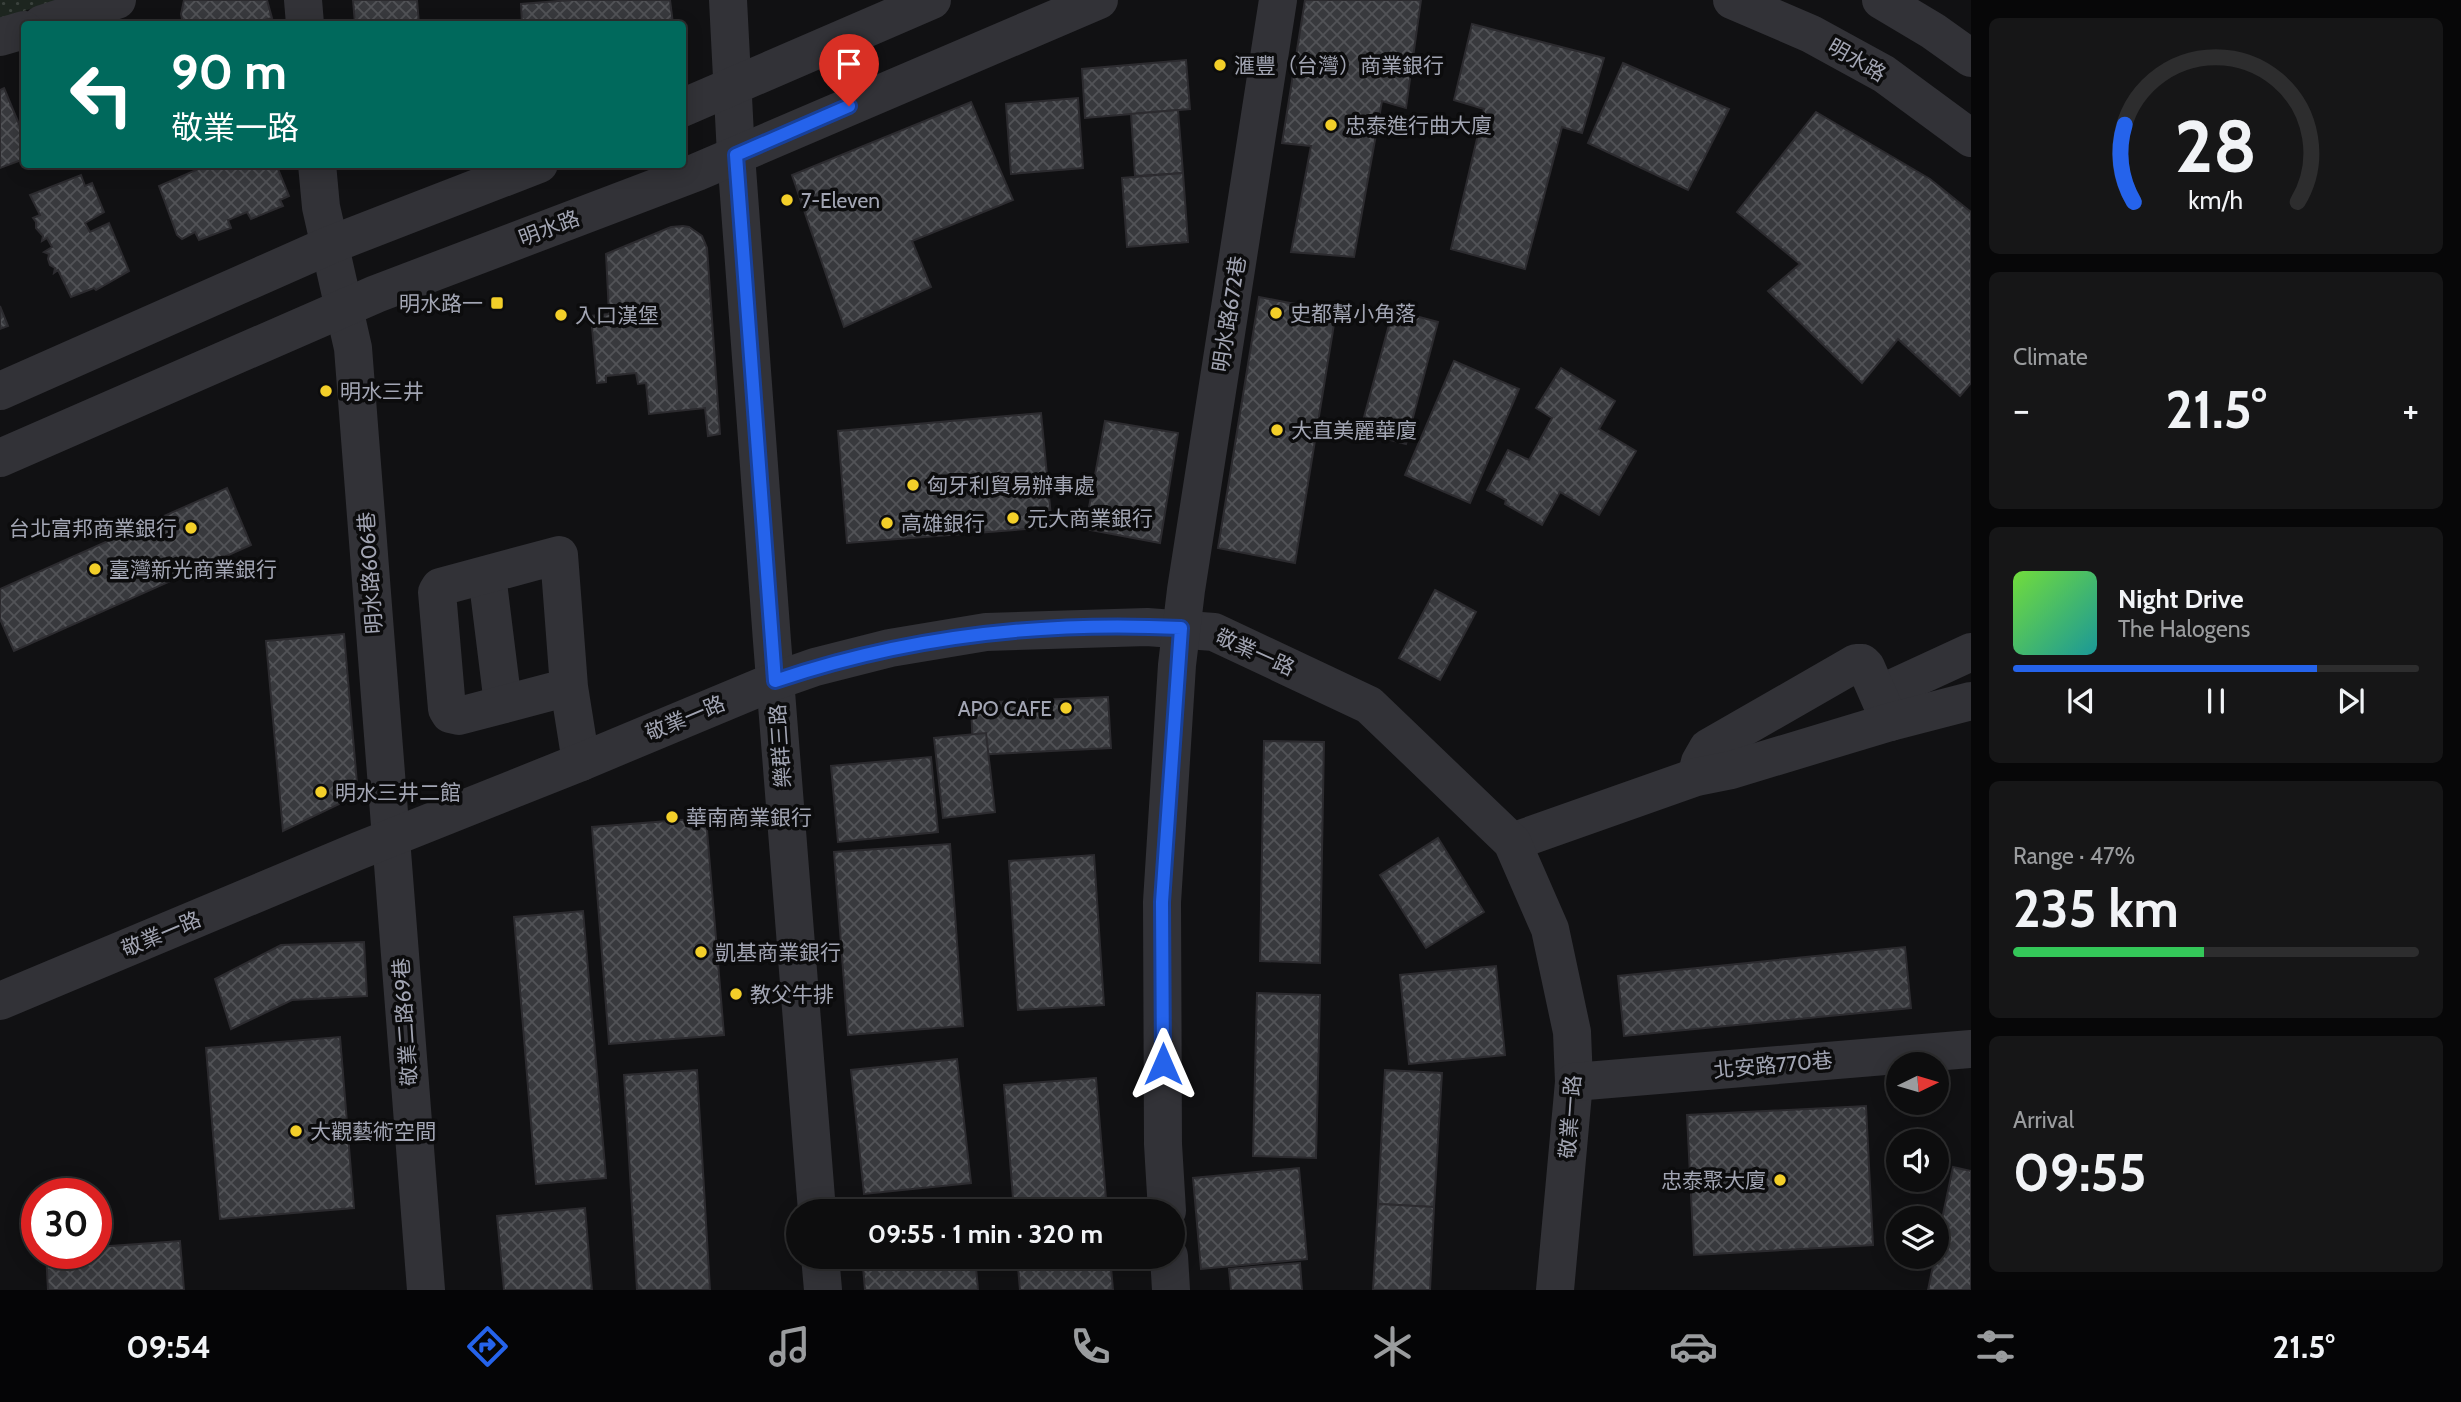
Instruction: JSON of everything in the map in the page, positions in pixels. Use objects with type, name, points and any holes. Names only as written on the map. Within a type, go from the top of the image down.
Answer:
[{"type":"street","points":[[51,21],[117,0]]},
{"type":"street","points":[[303,0],[305,21]]},
{"type":"street","name":"樂群三路","points":[[728,0],[736,155],[816,1199]]},
{"type":"street","points":[[686,106],[932,0]]},
{"type":"street","name":"明水路","points":[[0,458],[376,293],[736,155],[1099,0]]},
{"type":"street","name":"明水路672巷","points":[[1166,1199],[1163,1144],[1162,902],[1181,628],[1278,0]]},
{"type":"street","name":"明水路","points":[[1732,0],[1811,34],[1884,74],[1971,138]]},
{"type":"street","points":[[1881,0],[1933,31],[1971,58]]},
{"type":"street","points":[[0,37],[21,31]]},
{"type":"street","name":"明水路606巷","points":[[317,168],[321,207],[353,348],[391,838]]},
{"type":"street","points":[[0,391],[330,246],[529,168]]},
{"type":"street","points":[[569,687],[454,717],[447,709],[437,592],[440,587],[559,555],[569,687],[581,762]]},
{"type":"street","points":[[486,575],[503,705]]},
{"type":"street","name":"敬業一路","points":[[0,1001],[391,838],[815,667],[890,648],[986,632],[1147,627],[1214,632],[1369,705],[1512,842],[1550,929],[1572,1032],[1574,1082],[1555,1290]]},
{"type":"street","points":[[1512,842],[1696,777],[1731,770],[1885,708],[1971,652]]},
{"type":"street","points":[[1696,777],[1708,748],[1856,663],[1862,663],[1866,667],[1885,708]]},
{"type":"street","points":[[1885,708],[1971,701]]},
{"type":"street","name":"敬業二路69巷","points":[[391,838],[426,1290]]},
{"type":"street","name":"北安路770巷","points":[[1574,1082],[1971,1049]]},
{"type":"street","points":[[821,1269],[823,1290]]},
{"type":"street","points":[[1170,1269],[1171,1290]]},
{"type":"shaded area","points":[[0,0],[61,0],[0,18]]},
{"type":"building","points":[[184,0],[267,0],[272,18],[262,21],[182,21]]},
{"type":"building","points":[[353,0],[417,0],[419,21],[355,21]]},
{"type":"building","points":[[571,0],[670,0],[673,21],[522,21],[521,4]]},
{"type":"building","name":"忠泰進行曲大廈","points":[[1305,0],[1421,0],[1406,108],[1382,101],[1354,257],[1291,252],[1311,146],[1282,143]]},
{"type":"building","points":[[1472,24],[1604,58],[1582,133],[1562,127],[1525,269],[1451,249],[1484,109],[1454,100]]},
{"type":"building","points":[[1186,60],[1190,109],[1085,118],[1082,69]]},
{"type":"building","points":[[1623,63],[1729,109],[1688,190],[1588,143]]},
{"type":"building","points":[[4,88],[21,129],[21,160],[0,168],[0,90]]},
{"type":"building","points":[[1078,98],[1083,168],[1011,174],[1006,104]]},
{"type":"building","points":[[971,102],[1013,200],[912,241],[931,287],[844,327],[792,175]]},
{"type":"building","points":[[1178,110],[1183,173],[1135,176],[1131,114]]},
{"type":"building","points":[[1816,112],[1930,179],[1971,212],[1971,383],[1960,396],[1898,339],[1862,383],[1768,291],[1800,264],[1737,212]]},
{"type":"building","points":[[201,168],[278,168],[289,196],[280,200],[283,206],[251,219],[247,212],[228,220],[231,228],[199,240],[195,232],[182,239],[177,235],[159,186]]},
{"type":"building","points":[[1183,173],[1188,242],[1127,247],[1122,178]]},
{"type":"building","points":[[81,175],[85,186],[92,183],[104,212],[85,223],[90,232],[109,223],[129,271],[96,290],[94,288],[71,297],[58,270],[54,273],[55,268],[50,265],[48,259],[49,254],[44,252],[52,247],[47,238],[42,241],[43,236],[36,228],[33,218],[40,215],[30,195]]},
{"type":"building","points":[[683,226],[702,236],[707,248],[720,434],[708,436],[705,408],[649,414],[646,383],[638,384],[636,373],[606,376],[606,382],[597,383],[591,316],[609,314],[606,254],[671,227]]},
{"type":"building","name":"大直美麗華廈","points":[[1259,297],[1336,312],[1295,563],[1218,548]]},
{"type":"building","points":[[0,306],[8,326],[0,329]]},
{"type":"building","points":[[1393,310],[1438,322],[1406,444],[1360,432]]},
{"type":"building","points":[[1454,361],[1519,389],[1470,503],[1405,475]]},
{"type":"building","points":[[1561,368],[1615,401],[1599,429],[1636,451],[1599,515],[1560,492],[1542,525],[1505,504],[1506,500],[1487,490],[1508,450],[1529,460],[1552,418],[1536,408]]},
{"type":"building","points":[[1041,413],[1052,527],[847,543],[838,431]]},
{"type":"building","points":[[1105,421],[1178,433],[1160,543],[1085,529]]},
{"type":"building","points":[[227,488],[251,545],[14,651],[0,619],[0,589]]},
{"type":"building","points":[[1435,590],[1476,612],[1440,680],[1399,658]]},
{"type":"building","points":[[344,634],[358,795],[283,831],[266,641]]},
{"type":"building","points":[[1108,697],[1111,748],[973,755],[971,703]]},
{"type":"building","points":[[986,733],[995,812],[943,818],[934,738]]},
{"type":"building","points":[[1264,741],[1324,742],[1320,963],[1260,961]]},
{"type":"building","points":[[931,757],[938,832],[838,842],[831,766]]},
{"type":"building","points":[[706,818],[724,1035],[609,1044],[592,827]]},
{"type":"building","points":[[1438,838],[1484,912],[1426,948],[1380,875]]},
{"type":"building","points":[[950,844],[963,1026],[848,1035],[834,852]]},
{"type":"building","points":[[1094,855],[1104,1005],[1018,1010],[1009,861]]},
{"type":"building","points":[[583,911],[606,1178],[536,1184],[514,917]]},
{"type":"building","points":[[364,942],[367,996],[292,1000],[231,1029],[215,979],[281,945]]},
{"type":"building","points":[[1905,947],[1911,1008],[1624,1036],[1618,976]]},
{"type":"building","points":[[1496,966],[1505,1055],[1409,1064],[1400,975]]},
{"type":"building","points":[[1257,993],[1320,995],[1316,1158],[1253,1156]]},
{"type":"building","points":[[340,1037],[354,1208],[220,1219],[206,1048]]},
{"type":"building","points":[[957,1059],[971,1183],[864,1194],[851,1070]]},
{"type":"building","points":[[697,1070],[710,1290],[637,1290],[624,1075]]},
{"type":"building","points":[[1385,1070],[1442,1073],[1434,1207],[1378,1204]]},
{"type":"building","points":[[1096,1078],[1106,1199],[1013,1199],[1004,1085]]},
{"type":"building","name":"忠泰聚大廈","points":[[1866,1106],[1873,1245],[1694,1255],[1687,1115]]},
{"type":"building","points":[[1953,1167],[1971,1171],[1971,1290],[1928,1290],[1932,1269],[1949,1269],[1949,1206],[1945,1206]]},
{"type":"building","points":[[1299,1168],[1307,1259],[1201,1269],[1193,1178]]},
{"type":"building","points":[[1378,1204],[1434,1207],[1430,1290],[1373,1290]]},
{"type":"building","points":[[585,1208],[592,1290],[504,1290],[497,1216]]},
{"type":"building","points":[[180,1241],[184,1290],[48,1290],[47,1269],[112,1269],[112,1246]]},
{"type":"building","points":[[1300,1263],[1302,1290],[1231,1290],[1229,1269]]},
{"type":"building","points":[[863,1269],[976,1269],[978,1290],[865,1290]]},
{"type":"building","points":[[1018,1269],[1111,1269],[1113,1290],[1020,1290]]},
{"type":"place","name":"滙豐（台灣）商業銀行","points":[[1220,65]]},
{"type":"place","name":"忠泰進行曲大廈","points":[[1331,125]]},
{"type":"place","name":"7-Eleven","points":[[787,200]]},
{"type":"place","name":"明水路一","points":[[497,303]]},
{"type":"place","name":"史都幫小角落","points":[[1276,313]]},
{"type":"place","name":"入口漢堡","points":[[561,315]]},
{"type":"place","name":"明水三井","points":[[326,391]]},
{"type":"place","name":"大直美麗華廈","points":[[1277,430]]},
{"type":"place","name":"匈牙利貿易辦事處","points":[[913,485]]},
{"type":"place","name":"元大商業銀行","points":[[1013,518]]},
{"type":"place","name":"高雄銀行","points":[[887,523]]},
{"type":"place","name":"台北富邦商業銀行","points":[[191,528]]},
{"type":"place","name":"臺灣新光商業銀行","points":[[95,569]]},
{"type":"place","name":"APO CAFE","points":[[1066,708]]},
{"type":"place","name":"明水三井二館","points":[[321,792]]},
{"type":"place","name":"華南商業銀行","points":[[672,817]]},
{"type":"place","name":"凱基商業銀行","points":[[701,952]]},
{"type":"place","name":"教父牛排","points":[[736,994]]},
{"type":"place","name":"大觀藝術空間","points":[[296,1131]]},
{"type":"place","name":"忠泰聚大廈","points":[[1780,1180]]},
{"type":"route","points":[[849,106],[736,155],[775,681],[815,667],[890,648],[986,632],[1181,628],[1162,902],[1163,1064]]}]
